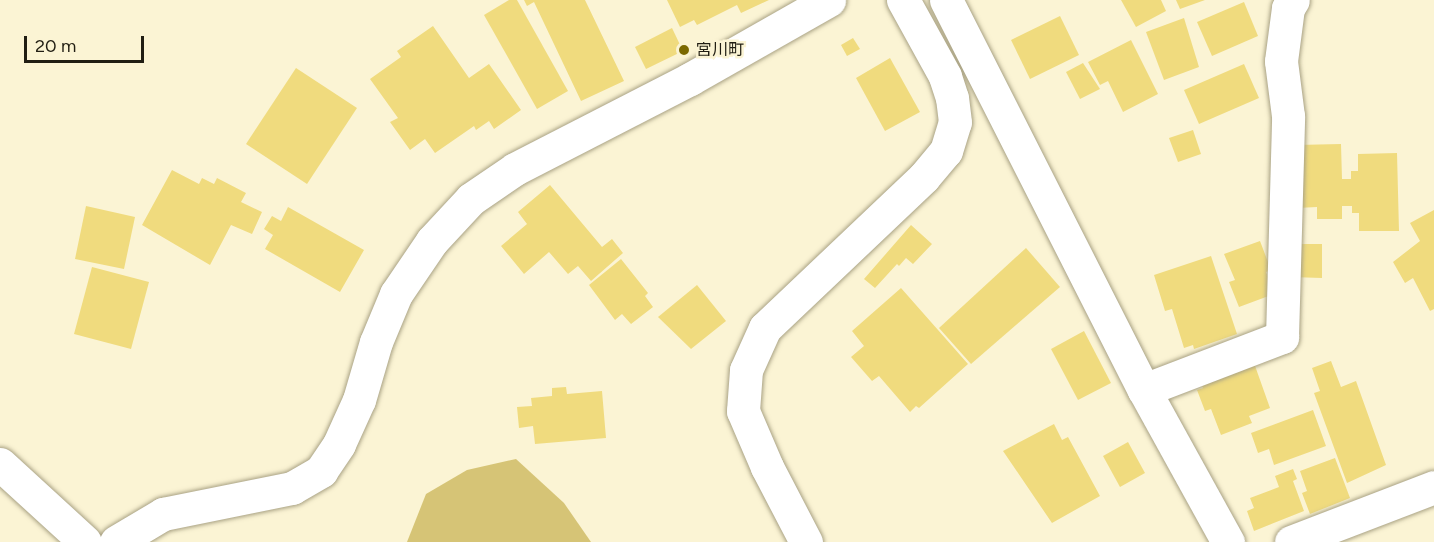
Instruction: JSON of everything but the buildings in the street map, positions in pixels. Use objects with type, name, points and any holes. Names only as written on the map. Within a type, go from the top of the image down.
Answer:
[{"type":"street","points":[[116,542],[163,514],[292,488],[321,471],[339,444],[359,400],[376,342],[396,294],[432,241],[471,200],[515,168],[690,79],[829,0]]},
{"type":"street","points":[[806,542],[766,467],[743,411],[746,370],[765,328],[924,177],[946,151],[955,122],[952,98],[945,76],[903,0]]},
{"type":"street","points":[[946,0],[1144,390],[1228,542]]},
{"type":"street","points":[[1144,390],[1282,337],[1288,116],[1281,62],[1288,8],[1293,0]]},
{"type":"street","points":[[0,464],[85,542]]},
{"type":"street","points":[[1291,542],[1434,487]]},
{"type":"shaded area","points":[[516,459],[564,503],[591,542],[407,542],[426,494],[467,470]]},
{"type":"place","name":"宮川町","points":[[684,50]]}]
